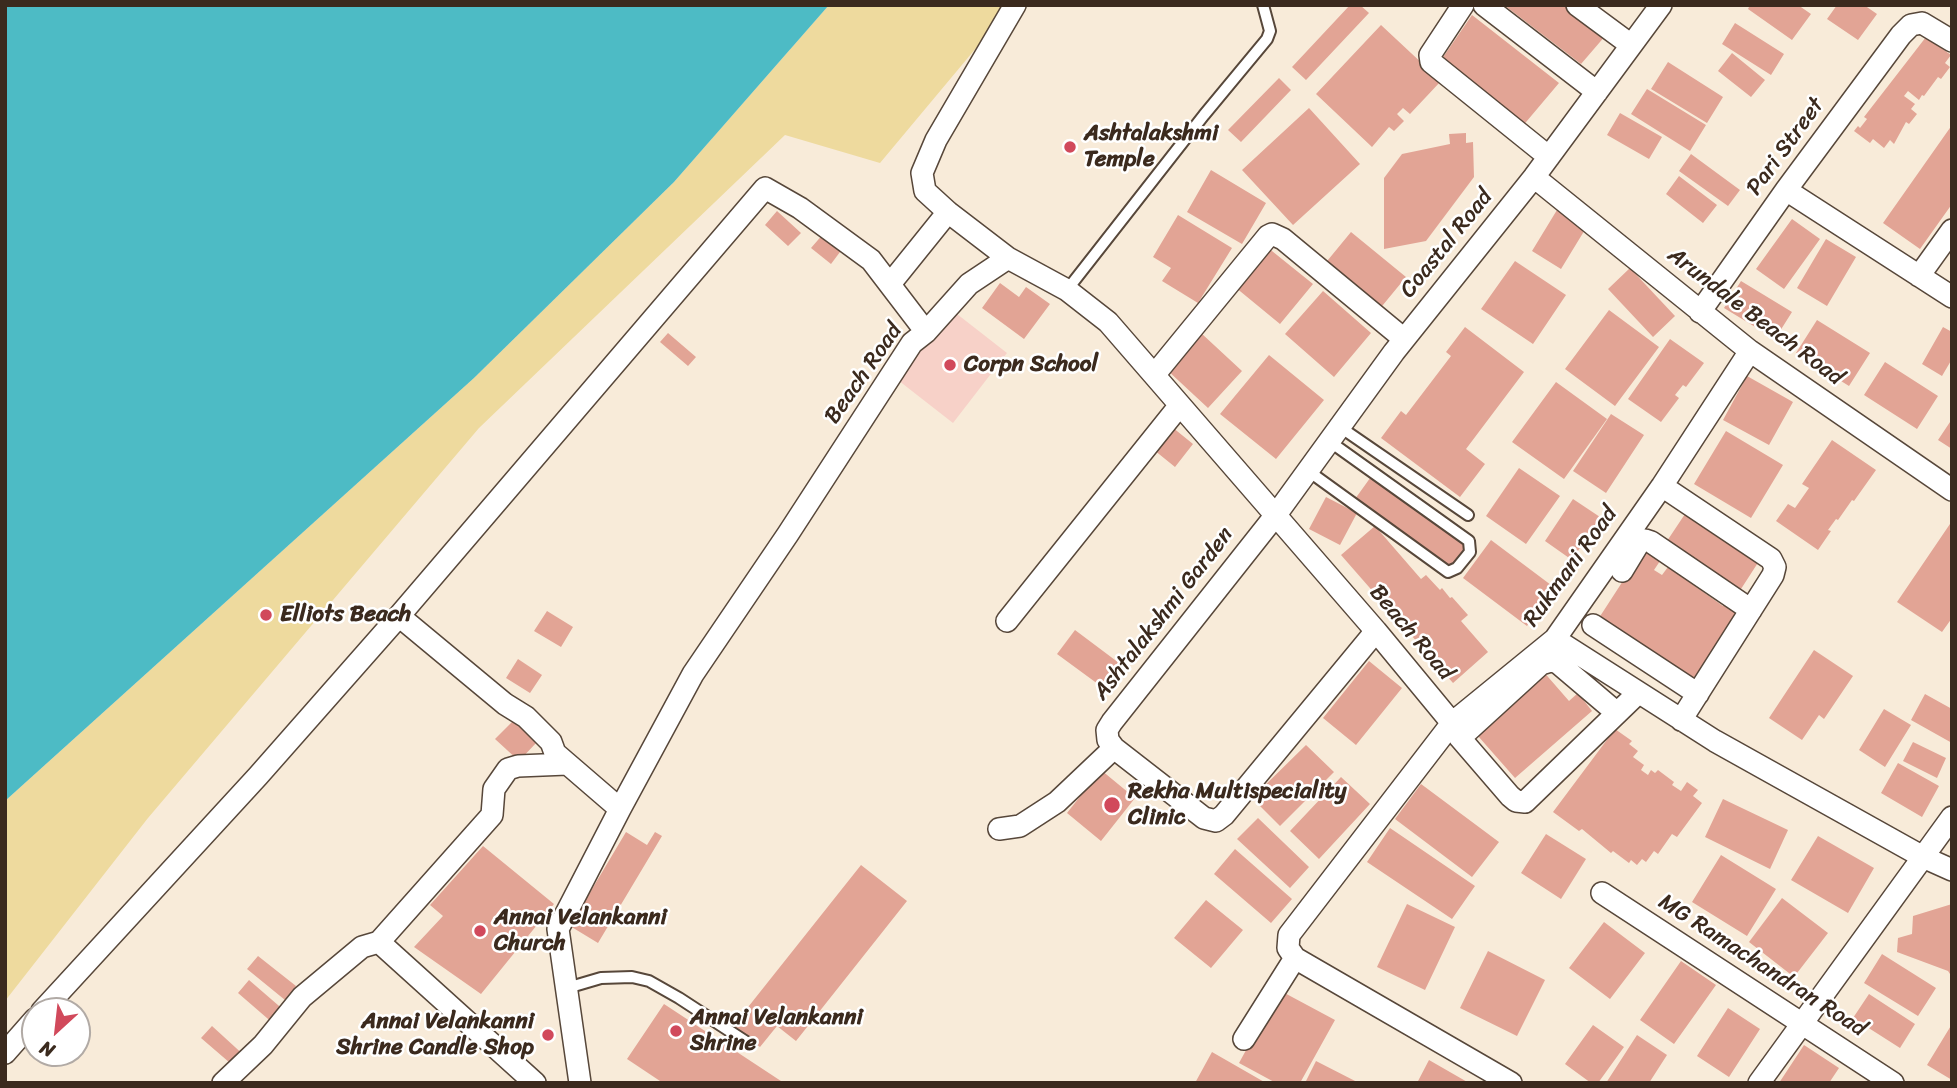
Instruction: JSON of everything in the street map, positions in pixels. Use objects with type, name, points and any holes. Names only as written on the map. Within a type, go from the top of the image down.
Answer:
[{"type":"street","points":[[1008,258],[925,191],[922,173],[926,159],[1015,5]]},
{"type":"street","points":[[1463,5],[1430,55],[1431,62],[1549,157]]},
{"type":"street","points":[[1484,5],[1600,88]]},
{"type":"street","points":[[1498,5],[1600,88]]},
{"type":"street","points":[[1577,5],[1631,45]]},
{"type":"street","name":"Coastal Road","points":[[1275,516],[1405,339],[1534,177],[1661,5]]},
{"type":"street","name":"Pari Street","points":[[1700,312],[1901,35],[1911,25],[1922,23],[1952,41]]},
{"type":"street","name":"Arundale Beach Road","points":[[1534,177],[1750,351],[1952,490]]},
{"type":"street","points":[[55,997],[258,776],[399,616],[765,188],[800,208],[871,260],[926,332]]},
{"type":"street","points":[[1786,190],[1952,297]]},
{"type":"street","points":[[890,284],[948,212]]},
{"type":"street","points":[[1919,276],[1952,230]]},
{"type":"street","points":[[1155,374],[1272,234],[1283,239],[1405,339]]},
{"type":"street","name":"Beach Road","points":[[580,1083],[558,929],[620,809],[693,674],[912,343],[926,332],[969,284],[1008,258],[1067,290],[1108,322],[1376,631],[1516,801],[1525,802],[1617,713]]},
{"type":"street","name":"Rukmani Road","points":[[1295,958],[1288,948],[1289,935],[1456,730],[1555,639],[1662,486],[1750,351]]},
{"type":"street","points":[[1007,621],[1180,405]]},
{"type":"street","points":[[1662,486],[1771,559],[1775,567],[1773,575],[1681,720]]},
{"type":"street","name":"Ashtalakshmi Garden","points":[[1114,748],[1108,740],[1107,730],[1112,722],[1275,516]]},
{"type":"street","points":[[1622,571],[1639,543],[1644,540],[1651,542],[1751,610]]},
{"type":"street","points":[[399,616],[505,704],[526,717],[551,742],[555,753],[620,809]]},
{"type":"street","points":[[1593,625],[1698,694]]},
{"type":"street","points":[[999,829],[1020,826],[1057,802],[1114,748],[1204,818],[1216,821],[1224,815],[1376,631]]},
{"type":"street","points":[[1555,639],[1715,741],[1952,870]]},
{"type":"street","points":[[1597,666],[1614,639]]},
{"type":"street","points":[[1456,730],[1541,663],[1558,663],[1617,713],[1638,693]]},
{"type":"street","points":[[223,1083],[263,1045],[302,997],[362,947],[379,943],[492,814],[494,789],[508,769],[518,766],[567,764]]},
{"type":"street","points":[[1759,1083],[1952,817]]},
{"type":"street","name":"MG Ramachandran Road","points":[[1602,893],[1893,1083]]},
{"type":"street","points":[[379,943],[535,1083]]},
{"type":"street","points":[[1244,1039],[1295,958],[1511,1083]]},
{"type":"street","points":[[5,1053],[21,1035]]},
{"type":"lane","points":[[1067,290],[1267,39],[1270,31],[1264,5]]},
{"type":"lane","points":[[1307,470],[1448,572],[1457,568],[1470,552],[1469,541],[1334,434]]},
{"type":"lane","points":[[1334,434],[1468,515]]},
{"type":"lane","points":[[566,988],[601,978],[632,977],[649,981],[751,1045]]},
{"type":"shaded area","name":"Corpn School","points":[[948,307],[1007,353],[953,423],[894,377]]},
{"type":"sand","name":"Elliots Beach","points":[[829,5],[1012,5],[880,163],[785,135],[479,428],[148,818],[5,1001],[5,801],[474,378],[674,182]]},
{"type":"water","points":[[5,5],[829,5],[674,182],[474,378],[5,801]]},
{"type":"building","points":[[1350,5],[1360,5],[1369,13],[1306,80],[1292,67]]},
{"type":"building","points":[[1504,5],[1567,5],[1606,35],[1581,64]]},
{"type":"building","points":[[1750,5],[1798,5],[1811,14],[1792,40],[1748,9]]},
{"type":"building","points":[[1837,5],[1864,5],[1877,14],[1858,40],[1827,19]]},
{"type":"building","points":[[1472,15],[1559,83],[1521,128],[1439,63]]},
{"type":"building","points":[[1735,23],[1784,54],[1771,75],[1722,44]]},
{"type":"building","points":[[1381,25],[1441,81],[1410,114],[1403,108],[1397,114],[1404,121],[1394,131],[1389,127],[1372,147],[1316,94]]},
{"type":"building","points":[[1926,37],[1951,55],[1945,63],[1950,67],[1919,100],[1908,91],[1904,96],[1915,104],[1911,109],[1917,114],[1909,124],[1906,122],[1894,144],[1890,140],[1884,148],[1873,139],[1870,143],[1854,131],[1867,119],[1864,117]]},
{"type":"building","points":[[1732,53],[1765,80],[1751,97],[1718,71]]},
{"type":"building","points":[[1668,62],[1723,97],[1707,123],[1651,89]]},
{"type":"building","points":[[1279,78],[1291,90],[1241,142],[1228,130]]},
{"type":"building","points":[[1647,89],[1706,125],[1690,151],[1631,114]]},
{"type":"building","points":[[1309,108],[1360,164],[1293,225],[1242,170]]},
{"type":"building","points":[[1620,113],[1662,137],[1649,159],[1607,135]]},
{"type":"building","points":[[1952,125],[1952,204],[1920,249],[1883,223]]},
{"type":"building","points":[[1466,133],[1466,143],[1473,142],[1474,177],[1426,241],[1384,249],[1384,178],[1402,154],[1450,144],[1449,134]]},
{"type":"building","points":[[1691,154],[1740,190],[1728,206],[1679,171]]},
{"type":"building","points":[[1211,170],[1266,203],[1242,244],[1187,212]]},
{"type":"building","points":[[1679,176],[1717,205],[1703,223],[1666,194]]},
{"type":"building","points":[[1557,210],[1586,228],[1561,269],[1532,251]]},
{"type":"building","points":[[777,211],[801,233],[788,246],[765,225]]},
{"type":"building","points":[[1178,215],[1232,248],[1198,303],[1162,281],[1171,268],[1153,257]]},
{"type":"building","points":[[1792,219],[1820,239],[1784,289],[1756,269]]},
{"type":"building","points":[[1351,232],[1406,277],[1378,311],[1323,266]]},
{"type":"building","points":[[824,233],[843,248],[831,264],[811,248]]},
{"type":"building","points":[[1826,239],[1856,257],[1827,306],[1797,288]]},
{"type":"building","points":[[1267,247],[1313,284],[1280,324],[1235,287]]},
{"type":"building","points":[[1515,261],[1566,295],[1533,344],[1481,309]]},
{"type":"building","points":[[1630,268],[1675,316],[1653,337],[1608,289]]},
{"type":"building","points":[[1741,281],[1792,312],[1775,339],[1724,308]]},
{"type":"building","points":[[1000,283],[1019,297],[1026,287],[1050,304],[1024,339],[982,308]]},
{"type":"building","points":[[1323,291],[1371,333],[1334,377],[1285,334]]},
{"type":"building","points":[[1609,310],[1659,347],[1615,406],[1565,369]]},
{"type":"building","points":[[1817,320],[1870,353],[1849,386],[1796,353]]},
{"type":"building","points":[[1465,327],[1524,372],[1466,449],[1485,464],[1460,497],[1381,438],[1401,411],[1406,415],[1451,356],[1446,352]]},
{"type":"building","points":[[1943,327],[1952,332],[1952,359],[1942,376],[1922,364]]},
{"type":"building","points":[[668,333],[696,357],[688,366],[660,342]]},
{"type":"building","points":[[1201,333],[1242,371],[1208,408],[1166,369]]},
{"type":"building","points":[[1670,339],[1704,363],[1686,387],[1683,385],[1675,395],[1679,398],[1661,422],[1628,399]]},
{"type":"building","points":[[1269,355],[1324,400],[1276,459],[1220,414]]},
{"type":"building","points":[[1885,362],[1938,396],[1917,429],[1864,395]]},
{"type":"building","points":[[1747,376],[1793,402],[1769,445],[1723,420]]},
{"type":"building","points":[[1556,382],[1607,419],[1564,479],[1512,442]]},
{"type":"building","points":[[1611,414],[1644,435],[1606,493],[1573,471]]},
{"type":"building","points":[[1952,419],[1952,449],[1938,440]]},
{"type":"building","points":[[1172,427],[1193,444],[1175,467],[1154,450]]},
{"type":"building","points":[[1726,431],[1783,465],[1751,518],[1694,484]]},
{"type":"building","points":[[1832,440],[1876,470],[1854,501],[1852,500],[1828,530],[1831,531],[1818,550],[1776,521],[1788,504],[1795,508],[1809,488],[1802,484]]},
{"type":"building","points":[[1519,468],[1560,496],[1526,544],[1486,516]]},
{"type":"building","points":[[1373,474],[1466,547],[1451,567],[1355,499]]},
{"type":"building","points":[[1326,497],[1357,513],[1340,545],[1309,529]]},
{"type":"building","points":[[1573,499],[1600,517],[1572,560],[1545,541]]},
{"type":"building","points":[[1687,511],[1716,529],[1713,534],[1728,544],[1731,539],[1761,558],[1741,589],[1667,541]]},
{"type":"building","points":[[1952,521],[1952,618],[1942,632],[1897,602]]},
{"type":"building","points":[[1375,526],[1421,579],[1426,575],[1440,590],[1442,588],[1452,597],[1468,615],[1461,621],[1488,652],[1453,683],[1341,555]]},
{"type":"building","points":[[1491,540],[1555,588],[1527,626],[1463,578]]},
{"type":"building","points":[[1643,550],[1660,561],[1654,570],[1662,575],[1668,567],[1723,606],[1725,603],[1743,614],[1695,689],[1597,621]]},
{"type":"building","points":[[547,611],[573,627],[561,647],[534,631]]},
{"type":"building","points":[[1075,630],[1119,663],[1102,687],[1057,654]]},
{"type":"building","points":[[1814,650],[1853,676],[1824,719],[1819,715],[1802,740],[1769,718]]},
{"type":"building","points":[[518,659],[542,675],[530,693],[506,678]]},
{"type":"building","points":[[1369,661],[1402,688],[1356,745],[1323,718]]},
{"type":"building","points":[[1542,670],[1569,701],[1578,693],[1592,711],[1515,778],[1478,736],[1498,719],[1493,713]]},
{"type":"building","points":[[1925,694],[1952,709],[1952,743],[1911,720]]},
{"type":"building","points":[[1884,709],[1911,725],[1885,767],[1859,750]]},
{"type":"building","points":[[514,720],[537,742],[519,761],[495,739]]},
{"type":"building","points":[[1615,729],[1632,741],[1629,744],[1638,751],[1633,757],[1644,765],[1641,770],[1648,775],[1651,770],[1655,773],[1658,770],[1681,791],[1687,782],[1698,790],[1693,796],[1702,803],[1677,837],[1672,834],[1658,854],[1654,851],[1646,862],[1642,859],[1637,865],[1631,860],[1629,863],[1613,851],[1611,853],[1582,829],[1579,831],[1553,812]]},
{"type":"building","points":[[1913,742],[1946,758],[1937,778],[1903,761]]},
{"type":"building","points":[[1306,745],[1334,772],[1280,826],[1252,798]]},
{"type":"building","points":[[1898,763],[1939,786],[1922,817],[1881,793]]},
{"type":"building","points":[[1101,770],[1135,798],[1101,841],[1067,813]]},
{"type":"building","points":[[1341,777],[1370,804],[1319,859],[1290,831]]},
{"type":"building","points":[[1421,784],[1499,842],[1472,877],[1395,819]]},
{"type":"building","points":[[1723,799],[1788,830],[1770,869],[1705,837]]},
{"type":"building","points":[[1258,818],[1309,867],[1290,888],[1237,839]]},
{"type":"building","points":[[1390,828],[1475,886],[1452,919],[1367,862]]},
{"type":"building","points":[[626,832],[647,845],[655,832],[662,836],[598,943],[570,926]]},
{"type":"building","points":[[1546,834],[1586,859],[1561,899],[1521,873]]},
{"type":"building","points":[[1818,836],[1874,868],[1848,913],[1791,880]]},
{"type":"building","name":"Annai Velankanni Church","points":[[483,846],[554,904],[481,994],[414,947],[443,916],[430,905]]},
{"type":"building","points":[[1235,849],[1292,899],[1271,923],[1214,874]]},
{"type":"building","points":[[1721,855],[1776,889],[1747,936],[1692,902]]},
{"type":"building","points":[[861,865],[907,901],[796,1041],[777,1026],[760,1047],[733,1026]]},
{"type":"building","points":[[1782,898],[1828,933],[1794,977],[1749,942]]},
{"type":"building","points":[[1206,900],[1243,930],[1211,968],[1174,938]]},
{"type":"building","points":[[1407,904],[1455,927],[1425,990],[1377,967]]},
{"type":"building","points":[[1952,904],[1952,977],[1948,971],[1897,952],[1898,938],[1912,934],[1913,916]]},
{"type":"building","points":[[1604,922],[1645,953],[1610,999],[1569,968]]},
{"type":"building","points":[[1488,951],[1545,980],[1517,1036],[1460,1008]]},
{"type":"building","points":[[1882,954],[1936,988],[1918,1016],[1864,983]]},
{"type":"building","points":[[258,956],[296,986],[285,1000],[247,969]]},
{"type":"building","points":[[1681,961],[1716,985],[1674,1044],[1640,1020]]},
{"type":"building","points":[[249,980],[286,1012],[275,1025],[238,993]]},
{"type":"building","points":[[1279,990],[1335,1020],[1300,1083],[1276,1083],[1239,1063]]},
{"type":"building","points":[[1869,994],[1915,1024],[1900,1048],[1853,1018]]},
{"type":"building","name":"Annai Velankanni Shrine","points":[[664,1004],[784,1083],[663,1083],[627,1059]]},
{"type":"building","points":[[1728,1008],[1760,1029],[1729,1077],[1697,1056]]},
{"type":"building","points":[[1952,1024],[1952,1080],[1927,1065]]},
{"type":"building","points":[[1593,1025],[1624,1047],[1598,1083],[1591,1083],[1565,1064]]},
{"type":"building","points":[[212,1026],[247,1058],[237,1069],[201,1038]]},
{"type":"building","points":[[1637,1035],[1667,1055],[1649,1083],[1606,1083]]},
{"type":"building","points":[[1804,1045],[1839,1068],[1829,1083],[1779,1083]]},
{"type":"building","points":[[1212,1052],[1266,1083],[1195,1083]]},
{"type":"building","points":[[1429,1060],[1469,1083],[1417,1083]]},
{"type":"building","points":[[1316,1061],[1359,1083],[1305,1083]]},
{"type":"place","name":"Ashtalakshmi Temple","points":[[1070,147]]},
{"type":"place","name":"Corpn School","points":[[950,365]]},
{"type":"place","name":"Elliots Beach","points":[[266,615]]},
{"type":"place","name":"Rekha Multispeciality Clinic","points":[[1112,805]]},
{"type":"place","name":"Annai Velankanni Church","points":[[480,931]]},
{"type":"place","name":"Annai Velankanni Shrine","points":[[676,1031]]},
{"type":"place","name":"Annai Velankanni Shrine Candle Shop","points":[[548,1035]]}]
